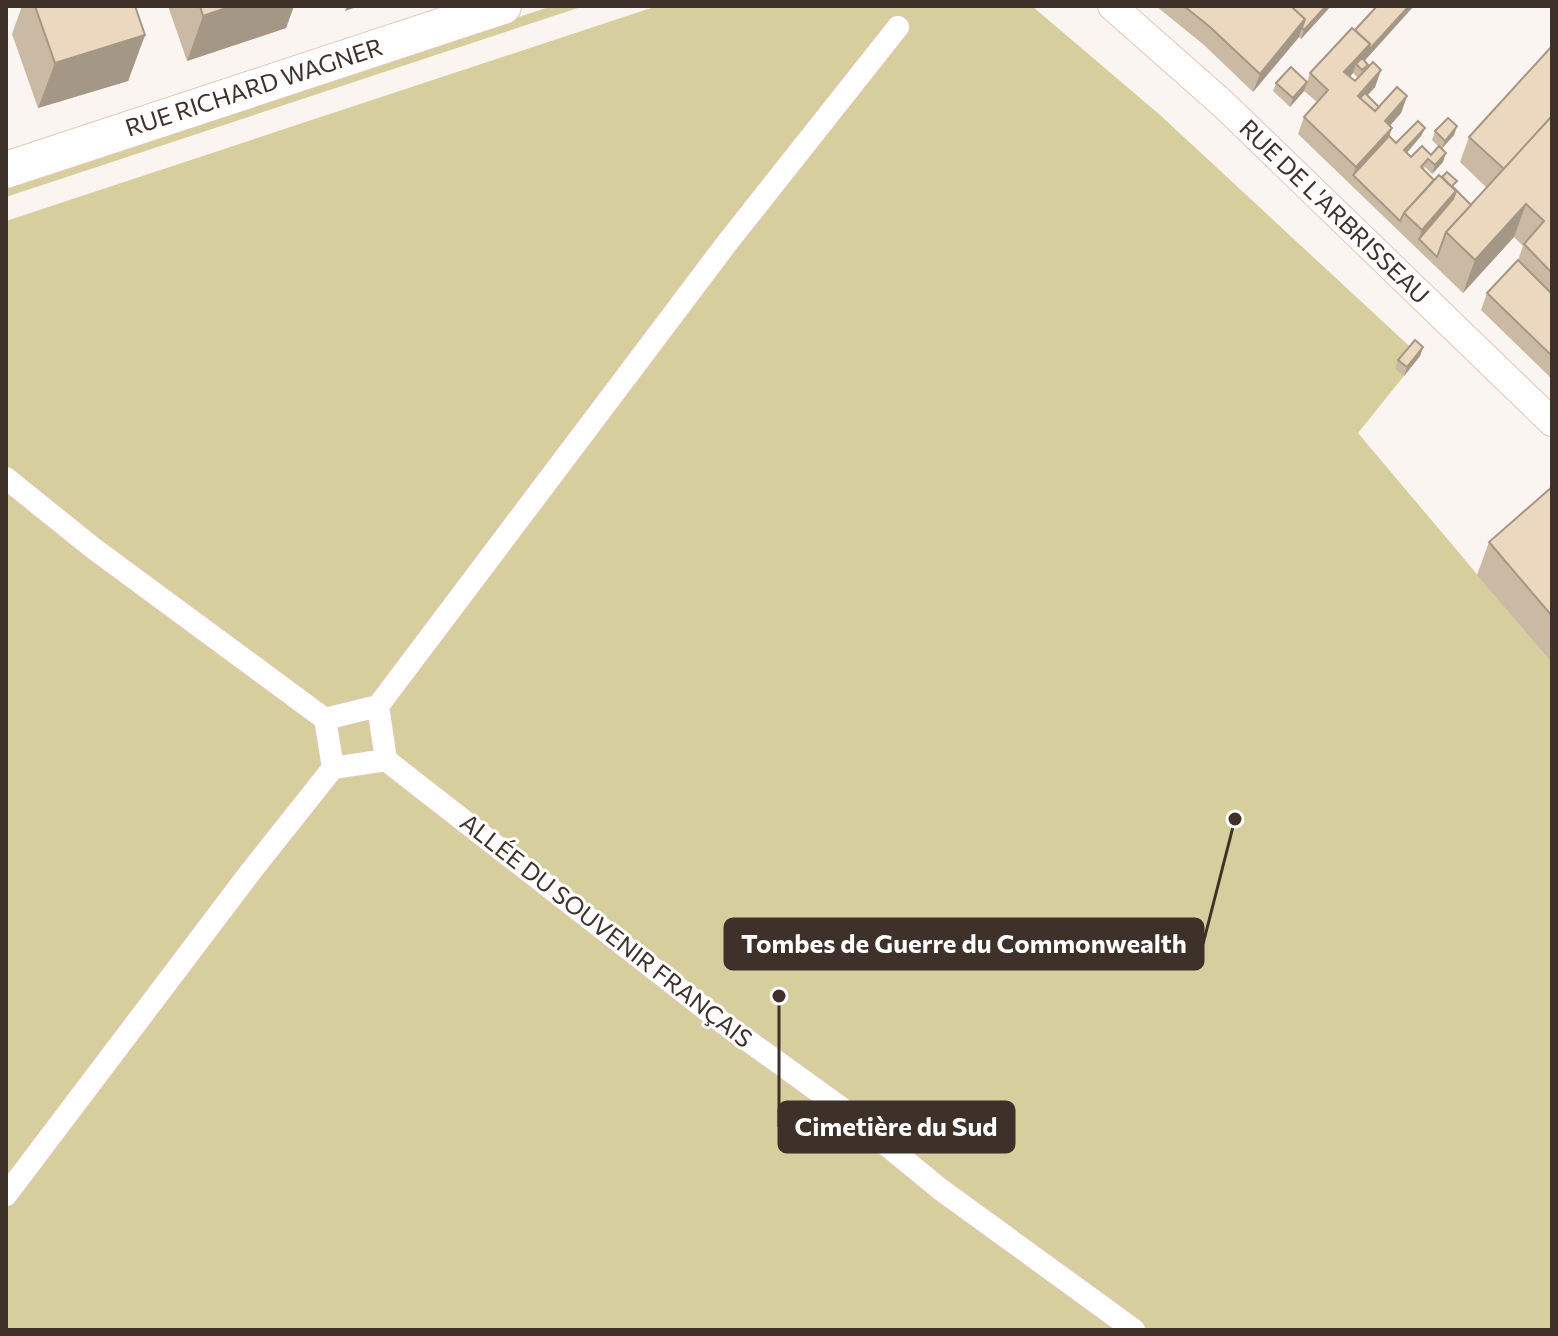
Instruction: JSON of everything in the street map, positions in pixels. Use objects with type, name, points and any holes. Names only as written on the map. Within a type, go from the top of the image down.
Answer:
[{"type":"street","name":"RUE RICHARD WAGNER","points":[[6,170],[503,6]]},
{"type":"street","name":"RUE DE L'ARBRISSEAU","points":[[1112,6],[1223,104],[1552,422]]},
{"type":"street","points":[[325,719],[378,706],[727,243],[898,27]]},
{"type":"street","points":[[6,478],[93,548],[325,719],[333,768]]},
{"type":"street","points":[[6,1195],[333,768],[386,760],[378,706]]},
{"type":"street","name":"ALLÉE DU SOUVENIR FRANÇAIS","points":[[386,760],[722,1022],[840,1107],[940,1189],[1134,1330]]},
{"type":"shaded area","points":[[552,6],[584,6],[6,197],[6,187]]},
{"type":"shaded area","points":[[657,6],[1032,6],[1160,115],[1420,356],[1358,433],[1552,663],[1552,1330],[6,1330],[6,221]]},
{"type":"building","points":[[35,6],[135,6],[145,35],[55,63]]},
{"type":"building","points":[[200,6],[232,6],[203,16]]},
{"type":"building","points":[[1184,6],[1291,6],[1305,19],[1260,74]]},
{"type":"building","points":[[1291,6],[1326,6],[1304,30],[1305,19]]},
{"type":"building","points":[[1377,6],[1409,6],[1367,52],[1370,44],[1355,30]]},
{"type":"building","points":[[1352,28],[1370,44],[1344,72],[1355,81],[1373,62],[1381,70],[1358,96],[1375,111],[1397,87],[1407,96],[1385,121],[1392,128],[1356,167],[1304,117],[1328,90],[1310,73]]},
{"type":"building","points":[[1552,46],[1552,116],[1504,169],[1469,137]]},
{"type":"building","points":[[1362,58],[1368,65],[1362,70],[1356,64]]},
{"type":"building","points":[[1291,67],[1307,82],[1293,98],[1276,83]]},
{"type":"building","points":[[1365,93],[1379,107],[1375,111],[1360,98]]},
{"type":"building","points":[[1552,116],[1552,273],[1524,244],[1544,221],[1526,204],[1475,260],[1446,232]]},
{"type":"building","points":[[1448,118],[1457,126],[1445,141],[1435,131]]},
{"type":"building","points":[[1418,121],[1425,128],[1404,150],[1411,157],[1422,146],[1431,155],[1439,146],[1446,153],[1435,165],[1428,159],[1421,167],[1434,180],[1400,221],[1353,175],[1389,136],[1396,143]]},
{"type":"building","points":[[1447,172],[1457,181],[1452,186],[1471,205],[1446,232],[1437,257],[1419,239],[1453,199],[1456,191],[1442,177]]},
{"type":"building","points":[[1439,175],[1456,191],[1422,230],[1404,213]]},
{"type":"building","points":[[1518,260],[1552,294],[1552,356],[1487,293]]},
{"type":"building","points":[[1415,340],[1423,347],[1407,367],[1398,360]]},
{"type":"building","points":[[1552,487],[1552,616],[1489,542]]},
{"type":"place","name":"Tombes de Guerre du Commonwealth","points":[[1235,819]]},
{"type":"place","name":"Cimetière du Sud","points":[[779,996]]}]
